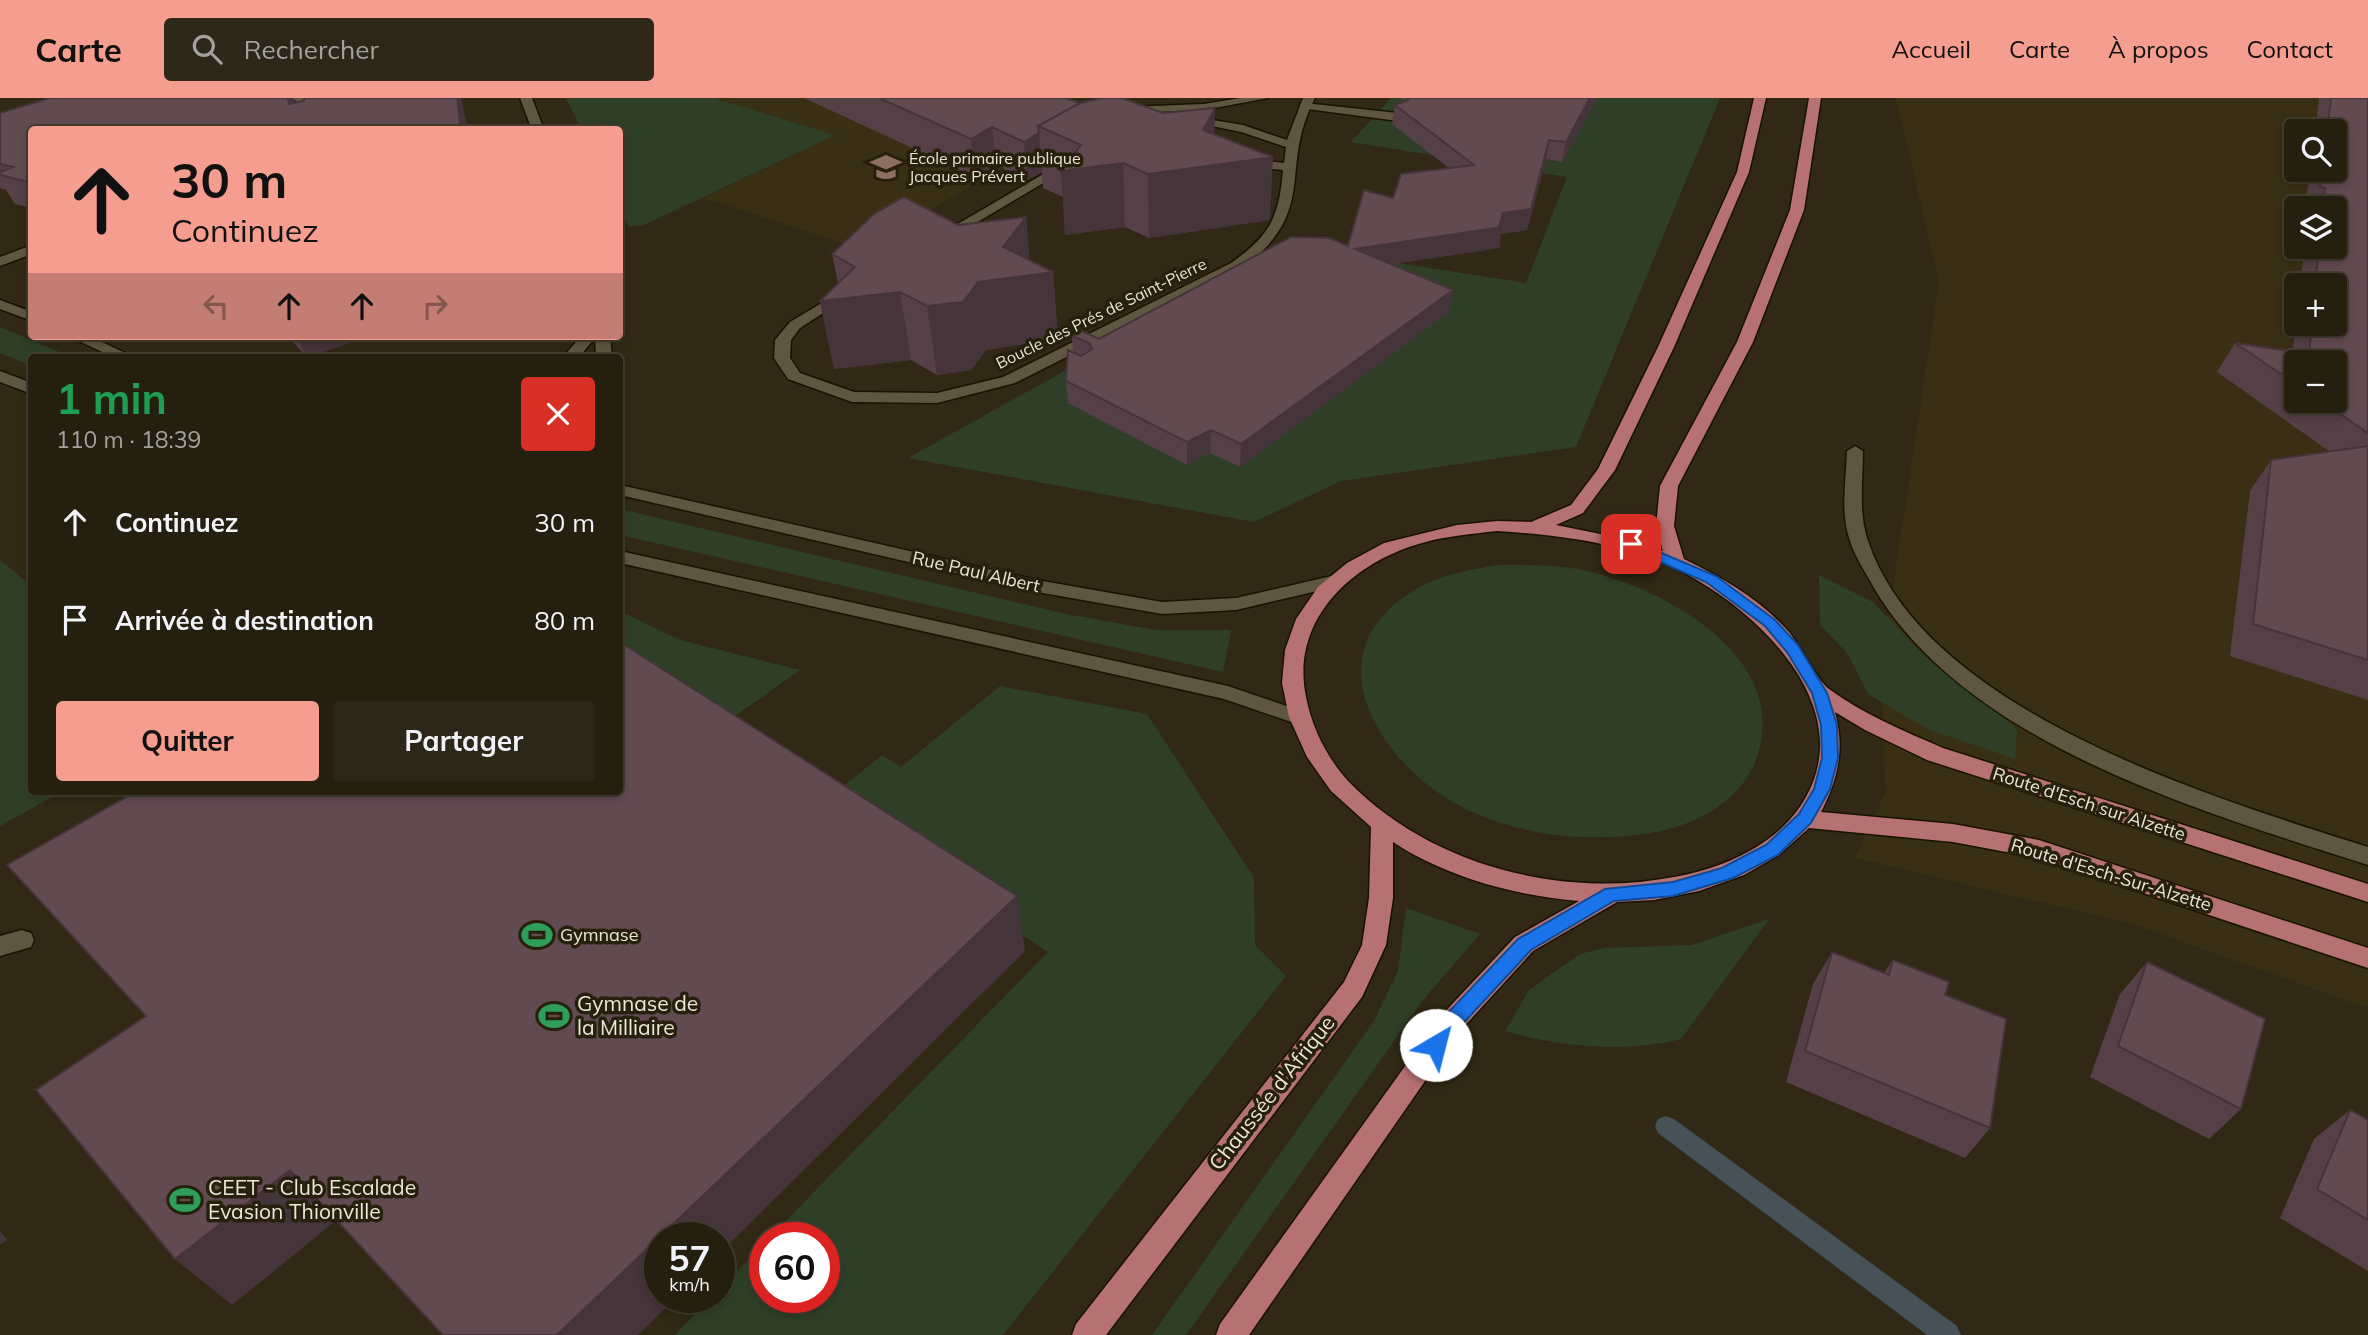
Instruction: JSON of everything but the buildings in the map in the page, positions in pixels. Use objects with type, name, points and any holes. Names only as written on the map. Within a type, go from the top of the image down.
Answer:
[{"type":"main road","points":[[1536,527],[1577,509],[1606,470],[1666,346],[1743,172],[1760,98]]},
{"type":"main road","points":[[1676,562],[1665,526],[1669,486],[1745,342],[1797,209],[1815,98]]},
{"type":"main road","points":[[1536,527],[1584,533],[1631,544],[1676,562],[1711,579],[1770,623],[1793,649],[1820,693],[1829,725],[1830,758],[1822,789],[1805,819],[1772,850],[1727,873],[1673,889],[1611,894],[1549,889],[1488,875],[1432,852],[1382,822],[1341,787],[1312,748],[1297,717],[1291,679],[1293,650],[1302,624],[1317,601],[1336,581],[1361,562],[1391,547],[1423,536],[1459,529],[1536,527]]},
{"type":"main road","name":"Route d'Esch sur Alzette","points":[[1820,693],[1872,725],[1935,754],[2368,893]]},
{"type":"main road","name":"Route d'Esch-Sur-Alzette","points":[[1805,819],[1953,833],[2039,849],[2368,957]]},
{"type":"main road","name":"Chaussée d'Afrique","points":[[1087,1335],[1353,989],[1374,945],[1381,898],[1382,822]]},
{"type":"main road","points":[[1231,1335],[1450,1024],[1524,944],[1611,894]]},
{"type":"street","points":[[298,98],[304,101],[307,126]]},
{"type":"street","points":[[526,98],[536,126]]},
{"type":"street","points":[[1109,109],[1204,107],[1262,98]]},
{"type":"street","points":[[1306,102],[1398,117]]},
{"type":"street","name":"Boucle des Prés de Saint-Pierre","points":[[862,284],[814,311],[795,325],[783,340],[782,358],[794,376],[852,397],[937,398],[1009,380],[1236,266],[1259,249],[1277,228],[1285,205],[1293,129],[1306,102]]},
{"type":"street","points":[[1140,110],[1243,128],[1291,145]]},
{"type":"street","points":[[922,249],[1078,159]]},
{"type":"street","points":[[1224,160],[1288,167]]},
{"type":"street","points":[[0,262],[28,251]]},
{"type":"street","points":[[0,304],[28,316]]},
{"type":"street","points":[[86,340],[119,354]]},
{"type":"street","points":[[574,354],[586,340]]},
{"type":"street","points":[[1056,357],[1074,366]]},
{"type":"street","points":[[0,376],[28,387]]},
{"type":"street","points":[[1855,452],[1853,516],[1859,542],[1891,600],[1911,627],[1967,678],[2038,729],[2123,772],[2368,856]]},
{"type":"street","name":"Rue Paul Albert","points":[[623,491],[1037,586],[1162,608],[1236,604],[1336,581]]},
{"type":"street","points":[[623,559],[1228,693],[1297,717]]},
{"type":"shaded area","name":"École primaire publique Jacques Prévert","points":[[714,98],[988,98],[1080,121],[864,250],[703,198],[834,135]]},
{"type":"shaded area","points":[[1896,98],[2368,98],[2368,1008],[2135,925],[1855,858],[1886,791],[1882,721],[1883,653],[1939,282]]},
{"type":"green space","points":[[566,98],[714,98],[835,135],[644,225],[628,227],[623,216],[623,126],[580,126]]},
{"type":"green space","points":[[1391,98],[1720,98],[1576,447],[1341,481],[1254,522],[908,458],[1289,246],[1526,283],[1567,177],[1351,142]]},
{"type":"green space","points":[[0,327],[64,354],[28,354],[28,365],[0,353]]},
{"type":"green space","points":[[623,510],[1066,614],[1156,630],[1231,630],[1223,672],[623,536]]},
{"type":"green space","points":[[0,560],[28,583],[28,795],[56,795],[0,826]]},
{"type":"green space","points":[[1498,565],[1571,568],[1595,573],[1657,597],[1689,614],[1717,636],[1741,661],[1756,690],[1763,722],[1757,757],[1743,784],[1721,805],[1680,826],[1637,835],[1576,837],[1514,827],[1485,817],[1457,805],[1408,767],[1387,743],[1372,716],[1363,689],[1362,662],[1369,636],[1387,611],[1416,589],[1446,576]]},
{"type":"green space","points":[[1819,575],[1873,602],[1922,654],[2017,729],[2015,759],[1929,730],[1868,694],[1847,653],[1820,625]]},
{"type":"green space","points":[[623,612],[680,640],[800,670],[714,731],[623,673]]},
{"type":"green space","points":[[1000,686],[1147,714],[1254,878],[1255,945],[1286,976],[1003,1335],[675,1335],[696,1313],[735,1313],[735,1273],[749,1259],[749,1313],[840,1313],[840,1222],[785,1222],[1048,952],[824,802],[882,755],[901,767]]},
{"type":"green space","points":[[1406,908],[1480,934],[1423,1000],[1186,1335],[1152,1335],[1374,1021],[1398,971]]},
{"type":"green space","points":[[1769,919],[1681,1039],[1638,1046],[1593,1046],[1548,1041],[1505,1031],[1529,990],[1580,954],[1604,948],[1692,945]]},
{"type":"waterway","points":[[1666,1126],[1948,1335]]},
{"type":"place","name":"École primaire publique Jacques Prévert","points":[[886,167]]},
{"type":"place","name":"Gymnase","points":[[537,935]]},
{"type":"place","name":"Gymnase de la Milliaire","points":[[554,1016]]},
{"type":"place","name":"CEET - Club Escalade Evasion Thionville","points":[[185,1200]]},
{"type":"route","points":[[1436,1045],[1450,1024],[1524,944],[1611,894],[1673,889],[1727,873],[1750,862],[1772,850],[1805,819],[1822,789],[1830,758],[1829,725],[1820,693],[1793,649],[1770,623],[1711,579],[1631,544]]}]
